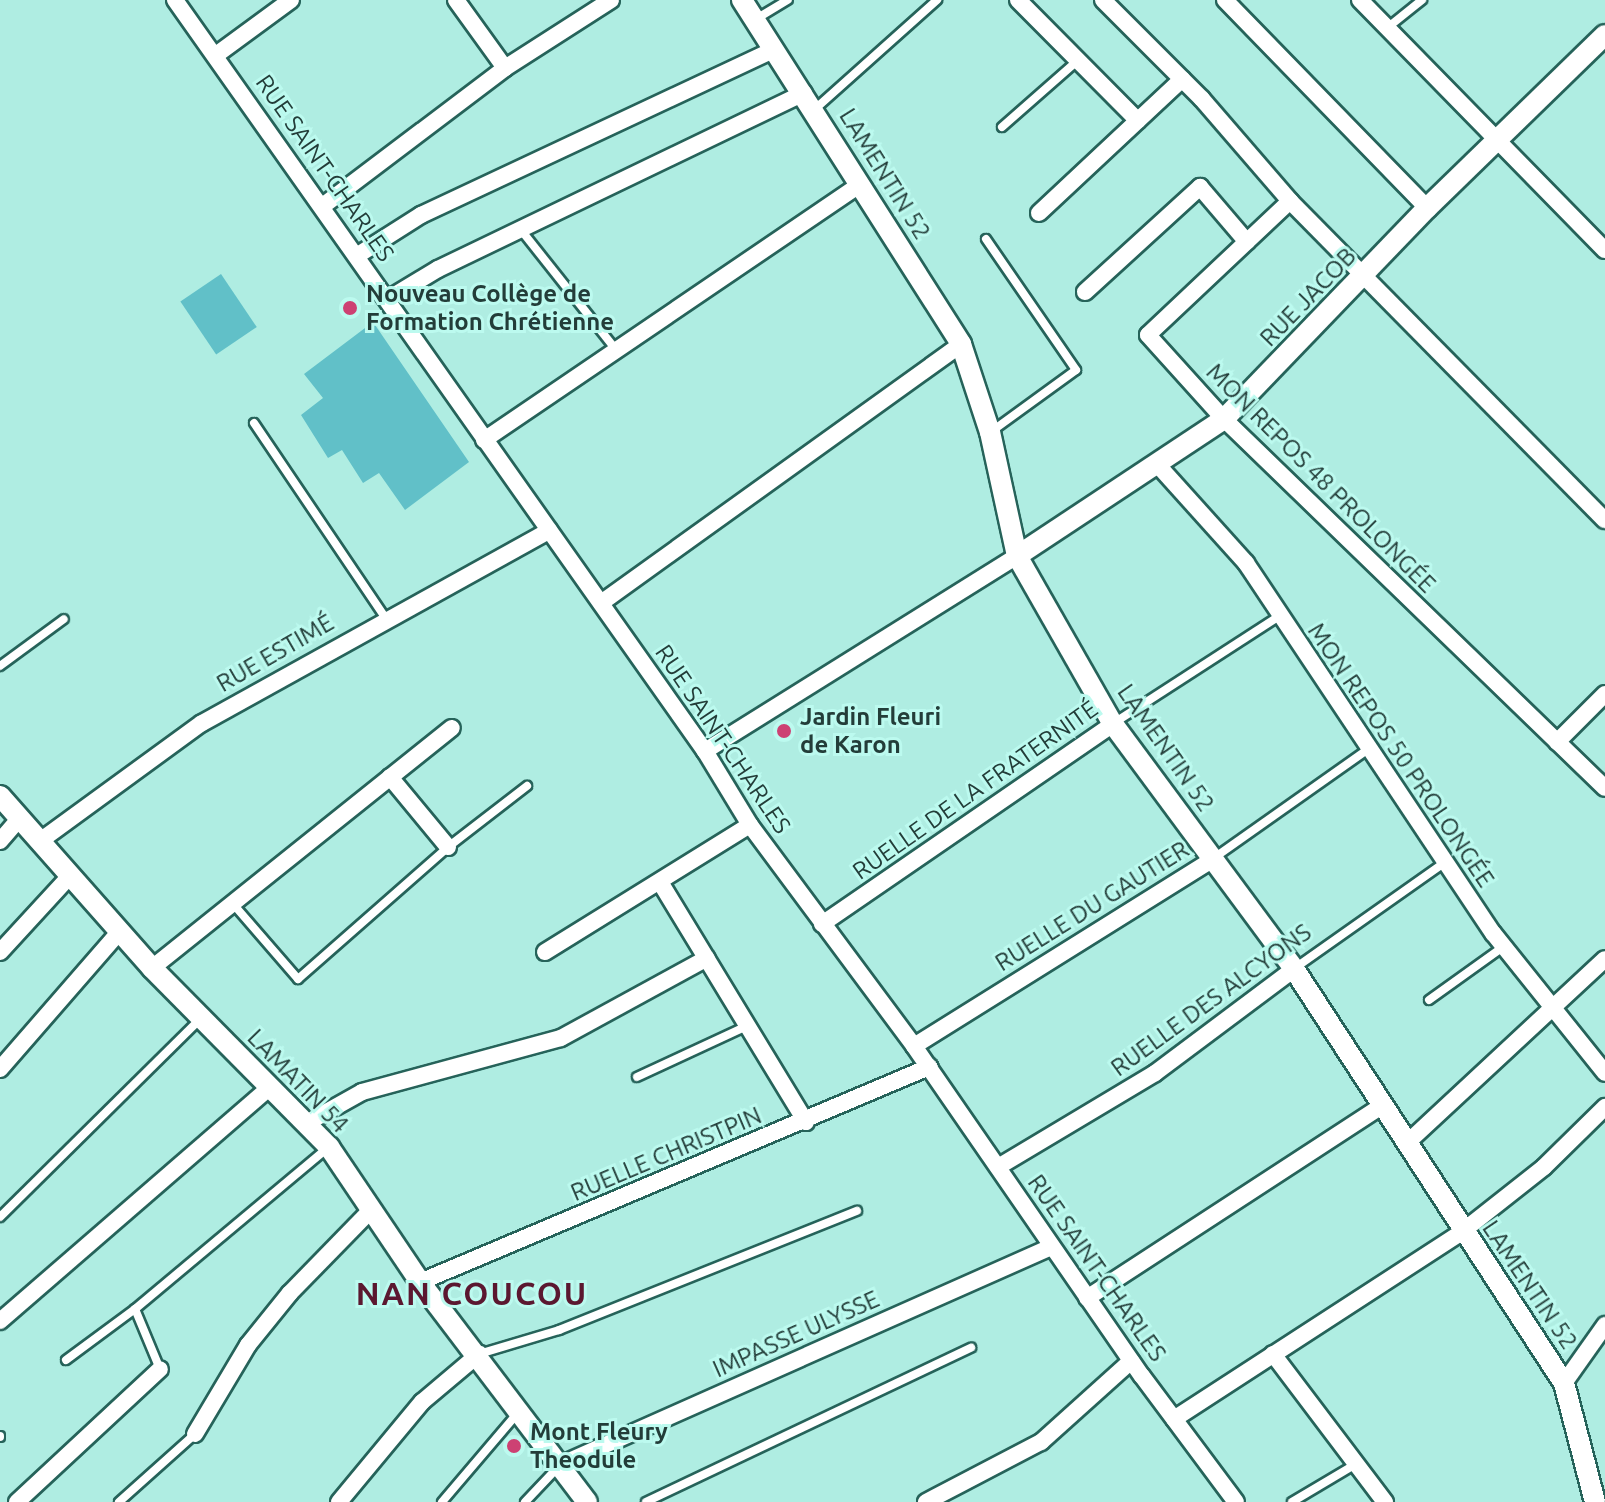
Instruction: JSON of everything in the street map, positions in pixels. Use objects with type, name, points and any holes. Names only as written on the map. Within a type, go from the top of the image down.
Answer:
[{"type":"street","name":"RUE SAINT-CHARLES","points":[[175,0],[324,205],[484,440],[705,751],[750,825],[914,1046],[1131,1361],[1236,1502]]},
{"type":"street","points":[[216,55],[291,0]]},
{"type":"street","points":[[456,0],[505,68]]},
{"type":"street","points":[[324,205],[505,68],[611,0]]},
{"type":"street","name":"LAMENTIN 52","points":[[742,0],[961,344],[990,432],[1017,556],[1113,724],[1294,969],[1564,1383],[1595,1502]]},
{"type":"street","points":[[1018,0],[1138,121]]},
{"type":"street","points":[[1103,0],[1182,79],[1290,201],[1605,520]]},
{"type":"street","points":[[1225,0],[1427,208]]},
{"type":"street","points":[[1360,0],[1605,250]]},
{"type":"street","name":"RUE JACOB","points":[[1017,556],[1224,419],[1366,276],[1427,208],[1605,35]]},
{"type":"street","points":[[358,255],[421,215],[774,50]]},
{"type":"street","points":[[1039,213],[1182,79]]},
{"type":"street","points":[[388,299],[521,230],[809,101]]},
{"type":"street","points":[[484,440],[859,185]]},
{"type":"street","points":[[1085,292],[1200,187],[1247,242]]},
{"type":"street","name":"MON REPOS 48 PROLONGÉE","points":[[1290,201],[1148,335],[1224,419],[1605,788]]},
{"type":"street","points":[[601,603],[961,344]]},
{"type":"street","name":"MON REPOS 50 PROLONGÉE","points":[[1157,464],[1246,563],[1278,617],[1371,747],[1503,947],[1550,1010],[1605,1073]]},
{"type":"street","name":"RUE ESTIMÉ","points":[[40,841],[202,723],[385,617],[549,531]]},
{"type":"street","points":[[705,751],[1017,556]]},
{"type":"street","points":[[1557,742],[1605,694]]},
{"type":"street","name":"RUELLE DE LA FRATERNITÉ","points":[[822,924],[1113,724]]},
{"type":"street","points":[[152,968],[452,728]]},
{"type":"street","points":[[390,777],[448,847]]},
{"type":"street","name":"LAMATIN 54","points":[[0,796],[152,968],[329,1147],[369,1212],[420,1282],[479,1354],[587,1502]]},
{"type":"street","points":[[0,841],[19,819]]},
{"type":"street","points":[[545,952],[750,825]]},
{"type":"street","name":"RUELLE DU GAUTIER","points":[[914,1046],[1213,859]]},
{"type":"street","points":[[0,952],[69,877]]},
{"type":"street","points":[[660,882],[806,1122]]},
{"type":"street","points":[[0,1069],[119,932]]},
{"type":"street","points":[[305,1124],[362,1092],[561,1038],[707,958]]},
{"type":"street","points":[[1407,1143],[1605,959]]},
{"type":"street","name":"RUELLE DES ALCYONS","points":[[998,1167],[1155,1073],[1294,969]]},
{"type":"street","name":"RUELLE CHRISTPIN","points":[[420,1282],[806,1122],[929,1067]]},
{"type":"street","points":[[0,1321],[270,1087]]},
{"type":"street","points":[[1087,1298],[1383,1105]]},
{"type":"street","points":[[1174,1419],[1463,1231],[1544,1167],[1605,1107]]},
{"type":"street","points":[[195,1434],[248,1345],[300,1282],[369,1212]]},
{"type":"street","name":"IMPASSE ULYSSE","points":[[560,1465],[1051,1247]]},
{"type":"street","points":[[1564,1383],[1605,1325]]},
{"type":"street","points":[[339,1502],[422,1402],[479,1354]]},
{"type":"street","points":[[1273,1354],[1385,1502]]},
{"type":"street","points":[[926,1502],[1041,1442],[1131,1361]]},
{"type":"street","points":[[17,1502],[160,1369]]},
{"type":"lane","points":[[755,20],[788,0]]},
{"type":"lane","points":[[809,101],[937,0]]},
{"type":"lane","points":[[1387,28],[1422,0]]},
{"type":"lane","points":[[1002,127],[1077,61]]},
{"type":"lane","points":[[521,230],[617,351]]},
{"type":"lane","points":[[986,239],[1076,370],[990,432]]},
{"type":"lane","points":[[254,423],[385,617]]},
{"type":"lane","name":"RUELLE DE LA FRATERNITÉ","points":[[1113,724],[1278,617]]},
{"type":"lane","points":[[0,666],[64,619]]},
{"type":"lane","name":"RUELLE DU GAUTIER","points":[[1213,859],[1371,747]]},
{"type":"lane","points":[[234,905],[298,979],[448,847],[527,786]]},
{"type":"lane","name":"RUELLE DES ALCYONS","points":[[1294,969],[1445,862]]},
{"type":"lane","points":[[1429,1000],[1503,947]]},
{"type":"lane","points":[[0,1217],[200,1019]]},
{"type":"lane","points":[[637,1077],[748,1026]]},
{"type":"lane","points":[[66,1360],[135,1309],[329,1147]]},
{"type":"lane","points":[[479,1354],[559,1330],[857,1211]]},
{"type":"lane","points":[[135,1309],[160,1369]]},
{"type":"lane","points":[[646,1502],[971,1348]]},
{"type":"lane","points":[[442,1502],[521,1410]]},
{"type":"lane","points":[[119,1502],[195,1434]]},
{"type":"lane","points":[[1292,1502],[1356,1464]]},
{"type":"lane","points":[[525,1502],[560,1465]]},
{"type":"building","points":[[221,274],[257,327],[216,354],[180,301]]},
{"type":"building","points":[[373,322],[469,462],[405,510],[379,473],[363,483],[342,450],[328,458],[301,415],[323,398],[304,374]]},
{"type":"place","name":"Nouveau Collège de Formation Chrétienne","points":[[350,308]]},
{"type":"place","name":"Jardin Fleuri de Karon","points":[[784,731]]},
{"type":"place","name":"Mont Fleury Theodule","points":[[514,1446]]},
{"type":"district","name":"NAN COUCOU","points":[[472,1293]]}]
